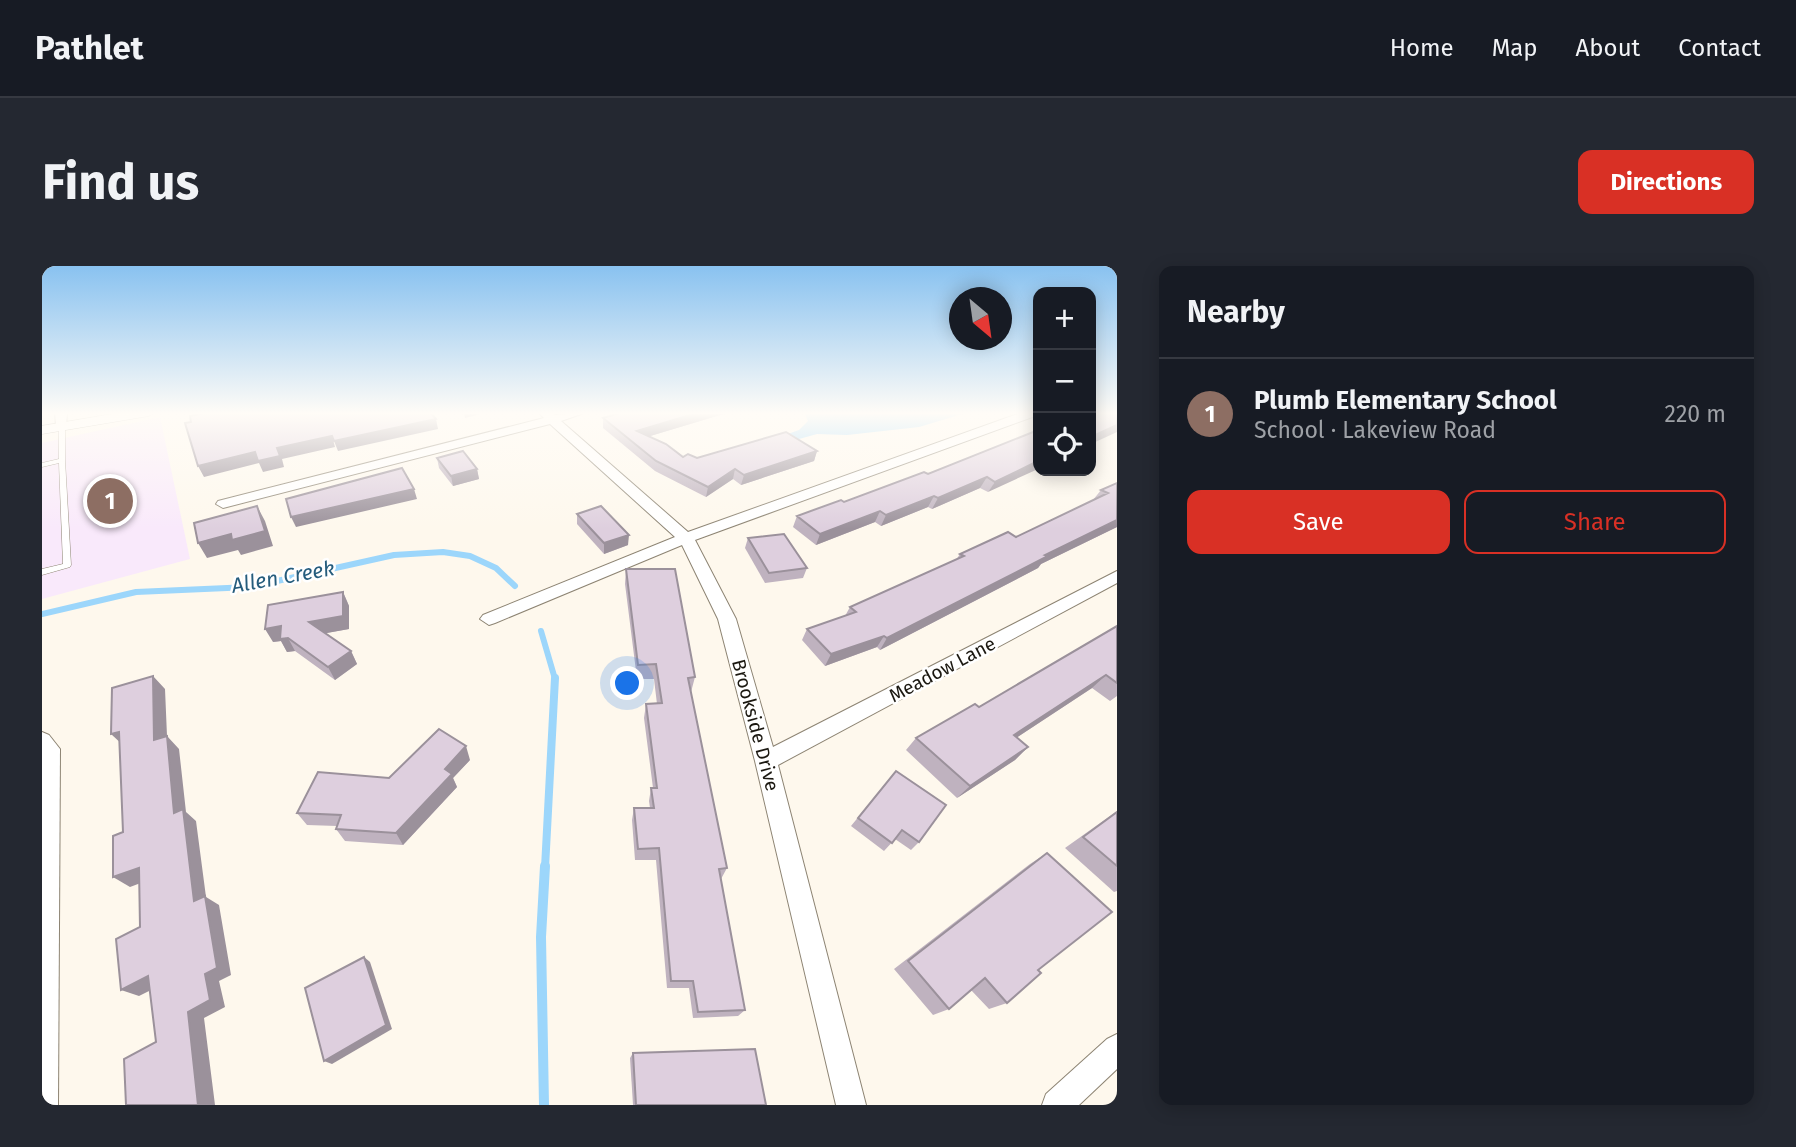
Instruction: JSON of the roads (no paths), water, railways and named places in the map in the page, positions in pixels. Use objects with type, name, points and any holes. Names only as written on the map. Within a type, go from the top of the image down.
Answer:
[{"type":"street","points":[[223,504],[418,451]]},
{"type":"street","name":"Brookside Drive","points":[[588,451],[687,538],[727,619],[766,761],[851,1105]]},
{"type":"street","points":[[489,619],[687,538],[926,451]]},
{"type":"street","name":"Meadow Lane","points":[[766,761],[1117,576]]},
{"type":"street","points":[[42,741],[50,749],[43,1105]]},
{"type":"street","points":[[1057,1105],[1117,1049]]},
{"type":"lane","points":[[42,572],[67,565],[62,451]]},
{"type":"lane","points":[[42,465],[62,460]]},
{"type":"waterway","name":"Allen Creek","points":[[42,614],[136,592],[250,587],[394,555],[443,552],[470,556],[496,568],[515,586]]},
{"type":"waterway","name":"Allen Creek","points":[[541,631],[555,679]]},
{"type":"waterway","name":"Allen Creek","points":[[545,868],[555,679]]},
{"type":"waterway","name":"Allen Creek","points":[[544,1105],[541,937],[545,866]]},
{"type":"place","name":"Plumb Elementary School","points":[[110,501]]}]
